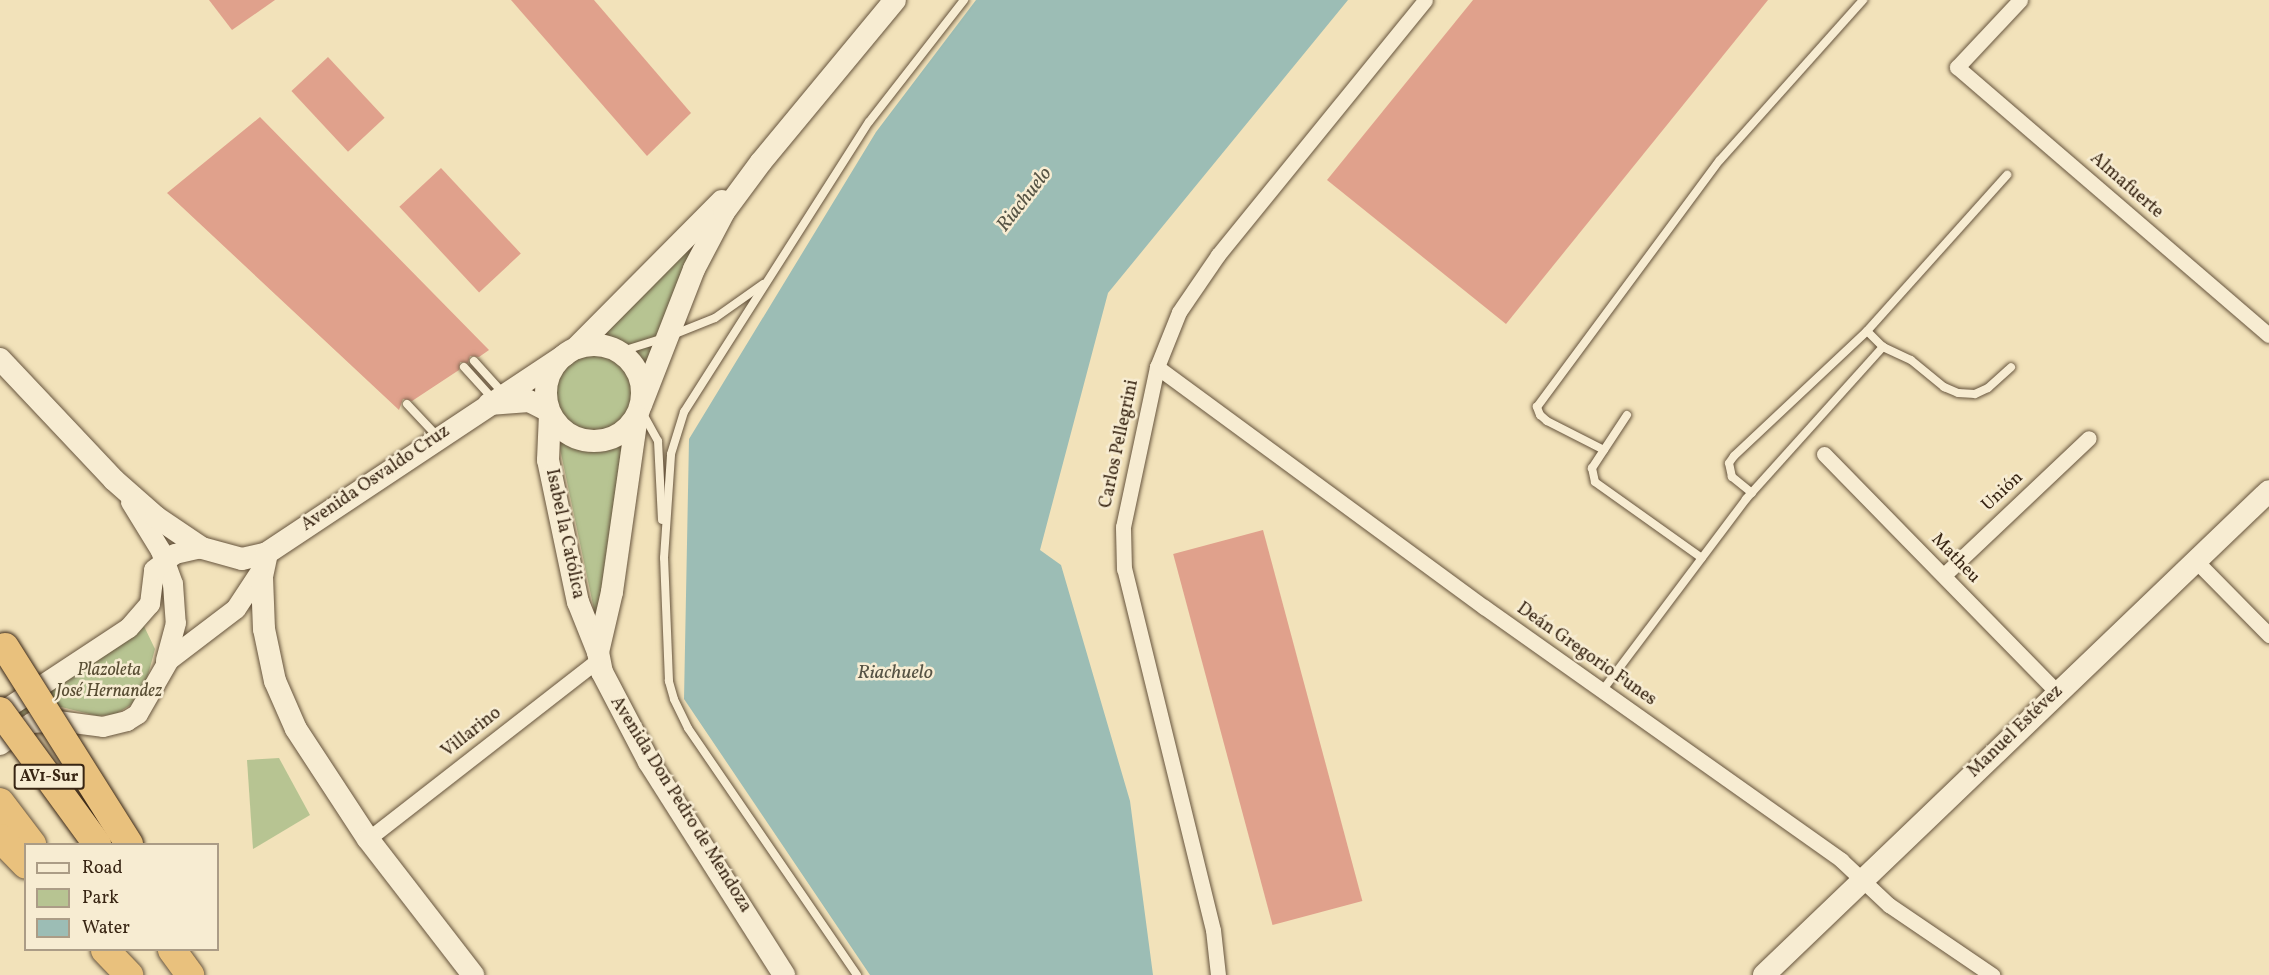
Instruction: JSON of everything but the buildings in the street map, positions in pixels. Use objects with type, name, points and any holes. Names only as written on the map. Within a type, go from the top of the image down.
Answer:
[{"type":"highway","points":[[0,638],[128,843]]},
{"type":"highway","name":"AV1-Sur","points":[[0,712],[96,843]]},
{"type":"highway","name":"AV1-Sur","points":[[0,802],[31,843]]},
{"type":"highway","points":[[0,838],[24,863]]},
{"type":"highway","points":[[106,951],[130,975]]},
{"type":"highway","points":[[113,951],[130,975]]},
{"type":"highway","points":[[173,951],[190,975]]},
{"type":"highway","points":[[194,951],[208,975]]},
{"type":"main road","points":[[761,162],[571,351],[548,379],[549,412],[565,432],[597,441],[620,434],[639,410],[666,338],[718,223],[761,162],[895,0]]},
{"type":"main road","points":[[571,351],[598,345],[619,352],[639,374],[639,410],[612,592],[599,655]]},
{"type":"main road","name":"Avenida Osvaldo Cruz","points":[[265,560],[438,437],[571,351]]},
{"type":"main road","points":[[0,358],[117,483],[156,518],[202,548],[242,559],[265,560],[264,629],[275,681],[307,748],[368,839],[473,975]]},
{"type":"main road","name":"Avenida Osvaldo Cruz","points":[[494,399],[529,401],[549,412]]},
{"type":"main road","name":"Isabel la Católica","points":[[549,412],[548,460],[578,602],[599,655]]},
{"type":"main road","name":"Manuel Estévez","points":[[1764,975],[2269,491]]},
{"type":"main road","name":"Avenida Don Pedro de Mendoza","points":[[599,655],[605,681],[625,721],[784,975]]},
{"type":"street","name":"Carlos Pellegrini","points":[[1218,975],[1213,930],[1124,569],[1123,527],[1156,368],[1179,312],[1218,255],[1425,0]]},
{"type":"street","name":"Almafuerte","points":[[2020,0],[1957,67],[2269,335]]},
{"type":"street","name":"Deán Gregorio Funes","points":[[1156,368],[1602,691],[1841,860],[1889,905],[1992,975]]},
{"type":"street","name":"Unión","points":[[1944,575],[2089,438]]},
{"type":"street","name":"Matheu","points":[[1824,454],[2057,692]]},
{"type":"street","points":[[117,483],[165,560],[177,615],[161,675]]},
{"type":"street","points":[[0,712],[135,622],[150,604],[154,570],[165,560],[202,548]]},
{"type":"street","name":"Avenida Osvaldo Cruz","points":[[0,745],[32,723],[58,721],[103,727],[127,721],[148,703],[161,675],[180,648],[236,609],[265,560]]},
{"type":"street","points":[[2197,562],[2269,635]]},
{"type":"street","name":"Villarino","points":[[368,839],[599,655]]},
{"type":"lane","points":[[664,558],[671,454],[678,425],[869,122],[964,0]]},
{"type":"lane","points":[[1604,450],[1547,421],[1540,416],[1538,407],[1720,160],[1863,0]]},
{"type":"lane","points":[[1752,493],[1732,477],[1730,463],[1734,456],[1867,331],[2007,175]]},
{"type":"lane","points":[[619,352],[666,338],[715,318],[767,282]]},
{"type":"lane","points":[[1867,331],[1883,347],[1911,360],[1944,387],[1958,393],[1975,394],[1988,388],[2011,367]]},
{"type":"lane","points":[[1602,691],[1752,493],[1883,347]]},
{"type":"lane","points":[[474,361],[494,399]]},
{"type":"lane","points":[[464,367],[494,399]]},
{"type":"lane","points":[[407,404],[438,437]]},
{"type":"lane","points":[[639,410],[652,427],[659,448],[669,681],[677,707],[857,975]]},
{"type":"lane","points":[[1627,415],[1592,468],[1594,482],[1702,558]]},
{"type":"green space","points":[[707,223],[644,373],[624,344],[592,339]]},
{"type":"green space","points":[[594,355],[608,358],[621,366],[629,379],[632,393],[629,407],[621,420],[608,428],[594,431],[580,428],[567,420],[559,407],[556,393],[559,379],[567,366],[580,358]]},
{"type":"green space","points":[[556,430],[578,446],[605,447],[627,435],[596,619]]},
{"type":"green space","name":"Plazoleta José Hernandez","points":[[142,622],[155,649],[145,686],[132,704],[116,714],[98,716],[53,705],[31,710],[0,732],[0,719]]},
{"type":"green space","points":[[279,758],[310,815],[253,849],[247,760]]},
{"type":"water","name":"Riachuelo","points":[[976,0],[1348,0],[1108,293],[1040,550],[1061,565],[1130,801],[1153,975],[870,975],[684,699],[689,439],[876,132]]}]
